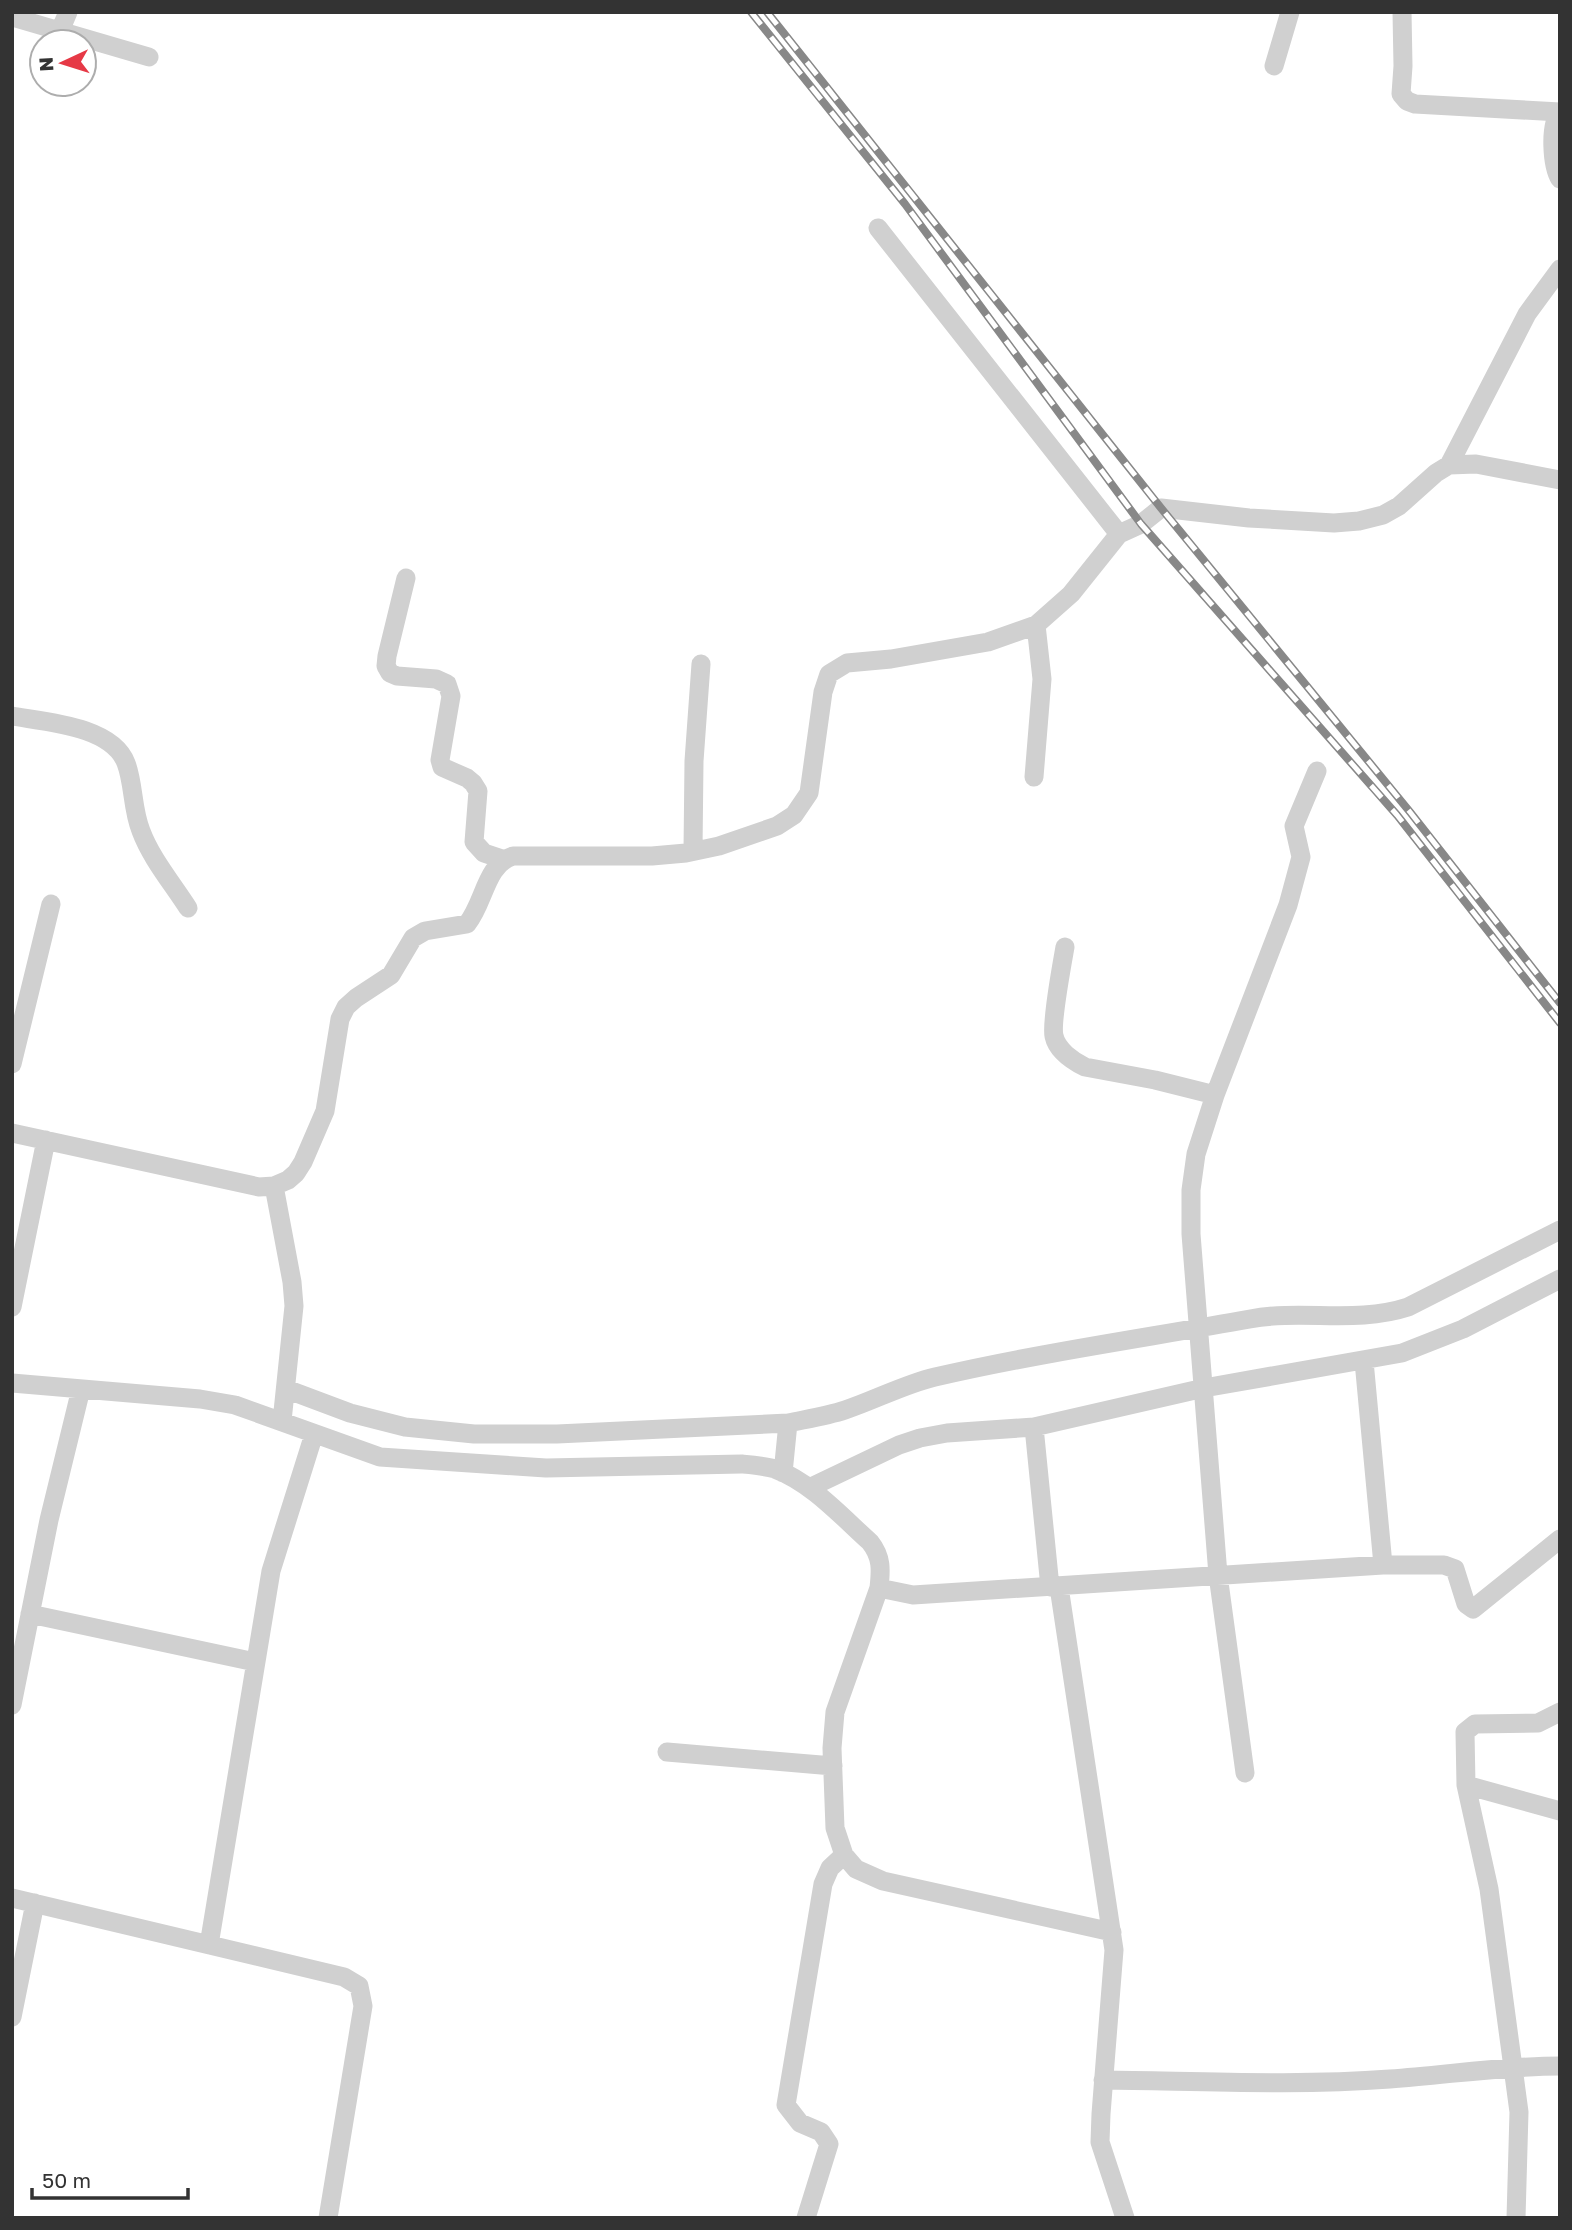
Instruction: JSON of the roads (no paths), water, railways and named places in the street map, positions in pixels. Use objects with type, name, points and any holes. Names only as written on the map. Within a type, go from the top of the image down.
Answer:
[{"type":"street","points":[[1274,66],[1290,12]]},
{"type":"street","points":[[1402,12],[1401,94],[1407,102],[1560,113],[1553,126],[1555,171],[1560,179]]},
{"type":"street","points":[[12,17],[50,28]]},
{"type":"street","points":[[98,42],[149,57]]},
{"type":"street","points":[[878,228],[1119,534]]},
{"type":"street","points":[[1449,465],[1527,314],[1560,269]]},
{"type":"street","points":[[12,1133],[259,1187],[274,1185],[296,1173],[325,1111],[340,1019],[346,1007],[391,975],[413,938],[425,932],[467,924],[475,915],[495,867],[502,859],[513,856],[652,856],[693,851],[719,846],[777,825],[794,815],[809,793],[823,692],[829,674],[847,663],[891,659],[988,642],[1036,625],[1071,594],[1119,534],[1141,524],[1161,508],[1249,518],[1334,523],[1383,515],[1399,506],[1449,465],[1476,464],[1560,480]]},
{"type":"street","points":[[406,578],[386,666],[390,673],[397,676],[436,680],[447,684],[451,696],[440,760],[442,767],[473,783],[478,791],[474,842],[484,853],[502,859]]},
{"type":"street","points":[[1034,777],[1042,678],[1036,625]]},
{"type":"street","points":[[693,851],[694,761],[701,664]]},
{"type":"street","points":[[12,716],[77,728],[103,737],[117,748],[126,763],[140,829],[146,843],[188,908]]},
{"type":"street","points":[[1245,1773],[1218,1575],[1191,1234],[1191,1190],[1196,1154],[1215,1095],[1288,905],[1301,857],[1294,826],[1317,771]]},
{"type":"street","points":[[12,1064],[51,904]]},
{"type":"street","points":[[1065,947],[1053,1034],[1062,1050],[1085,1067],[1215,1095]]},
{"type":"street","points":[[12,1307],[46,1140]]},
{"type":"street","points":[[274,1185],[293,1294],[293,1330],[282,1421]]},
{"type":"street","points":[[286,1389],[350,1413],[405,1427],[474,1434],[788,1427],[931,1378],[1074,1348],[1200,1336],[1266,1317],[1308,1314],[1363,1317],[1387,1314],[1408,1307],[1560,1230]]},
{"type":"street","points":[[809,1488],[920,1438],[947,1433],[1034,1427],[1204,1388],[1402,1353],[1463,1329],[1560,1279]]},
{"type":"street","points":[[1364,1361],[1383,1565]]},
{"type":"street","points":[[12,1383],[200,1399],[235,1405],[380,1457],[546,1468],[742,1464],[772,1468],[783,1473],[809,1488],[870,1542],[878,1553],[881,1566],[879,1588],[835,1712],[835,1828],[844,1855],[856,1869],[883,1881],[1112,1932]]},
{"type":"street","points":[[12,1705],[49,1520],[81,1389]]},
{"type":"street","points":[[783,1473],[788,1427]]},
{"type":"street","points":[[1034,1427],[1054,1587],[1112,1932],[1114,1951],[1100,2142],[1125,2218]]},
{"type":"street","points":[[209,1945],[271,1571],[314,1434]]},
{"type":"street","points":[[879,1588],[913,1595],[1383,1565],[1450,1566],[1457,1574],[1466,1604],[1473,1609],[1560,1539]]},
{"type":"street","points":[[30,1614],[255,1662]]},
{"type":"street","points":[[1516,2218],[1520,2112],[1489,1889],[1466,1786],[1465,1732],[1475,1724],[1538,1723],[1560,1712]]},
{"type":"street","points":[[667,1752],[833,1766]]},
{"type":"street","points":[[1466,1786],[1560,1811]]},
{"type":"street","points":[[806,2218],[829,2144],[821,2132],[800,2123],[786,2105],[823,1884],[830,1868],[844,1855]]},
{"type":"street","points":[[12,1898],[344,1977],[359,1986],[363,2006],[328,2218]]},
{"type":"street","points":[[12,2017],[35,1903]]},
{"type":"street","points":[[1103,2080],[1320,2082],[1391,2079],[1514,2066],[1560,2066]]},
{"type":"railway","points":[[751,12],[905,204],[1141,524],[1397,815],[1560,1023]]},
{"type":"railway","points":[[767,12],[1161,508],[1410,812],[1560,1003]]}]
